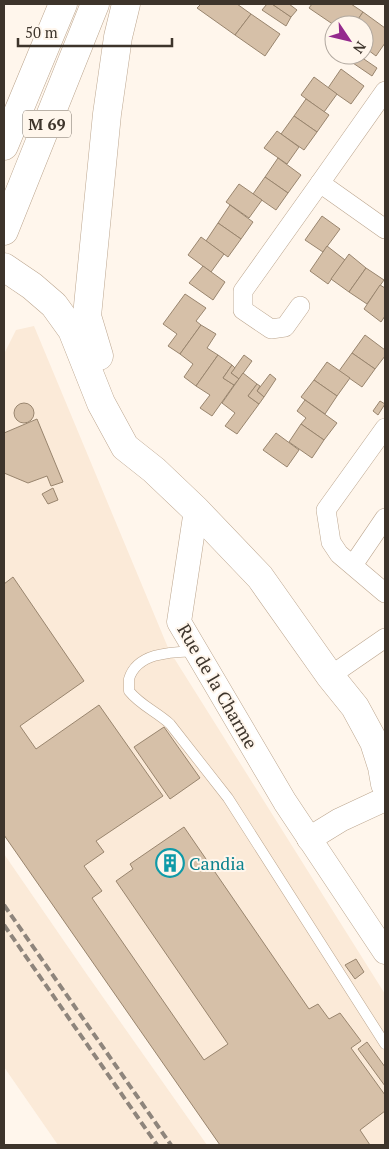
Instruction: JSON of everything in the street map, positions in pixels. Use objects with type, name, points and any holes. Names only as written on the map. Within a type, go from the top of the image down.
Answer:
[{"type":"main road","name":"M 69","points":[[4,146],[63,4]]},
{"type":"main road","name":"M 69","points":[[4,231],[95,4]]},
{"type":"main road","points":[[126,4],[118,37],[107,114],[87,316],[110,393],[154,470]]},
{"type":"main road","points":[[4,267],[32,286],[54,305],[72,330],[101,403],[126,447],[154,470],[196,510],[260,577],[330,676],[355,707],[368,728],[382,767],[385,784]]},
{"type":"main road","points":[[330,676],[343,721],[350,737],[385,794]]},
{"type":"street","points":[[300,306],[285,327],[271,329],[244,310],[243,292],[385,91]]},
{"type":"street","points":[[320,183],[385,229]]},
{"type":"street","points":[[385,428],[326,510],[331,542],[339,554],[385,593]]},
{"type":"street","name":"Rue de la Charme","points":[[196,510],[189,546],[179,622],[285,802],[385,952]]},
{"type":"street","points":[[353,565],[385,518]]},
{"type":"street","points":[[330,676],[385,638]]},
{"type":"street","points":[[309,839],[340,820],[385,799]]},
{"type":"lane","points":[[196,651],[167,653],[151,657],[138,665],[130,678],[129,691],[135,699],[160,715],[170,724],[228,798],[385,1044]]},
{"type":"shaded area","points":[[34,326],[169,650],[385,994],[385,1145],[220,1145],[4,835],[4,354],[16,330]]},
{"type":"shaded area","points":[[4,854],[207,1145],[58,1145],[4,1067]]},
{"type":"building","points":[[201,4],[237,4],[251,14],[235,35],[197,8]]},
{"type":"building","points":[[267,4],[272,4],[291,17],[286,26],[262,10]]},
{"type":"building","points":[[272,4],[289,4],[297,10],[291,17]]},
{"type":"building","points":[[312,4],[351,4],[363,12],[361,15],[324,15],[324,18],[309,8]]},
{"type":"building","points":[[251,14],[280,34],[265,56],[235,35]]},
{"type":"building","points":[[374,20],[385,28],[385,43],[376,56],[374,54]]},
{"type":"building","points":[[356,65],[373,65],[377,68],[372,76]]},
{"type":"building","points":[[341,69],[364,86],[351,104],[328,88]]},
{"type":"building","points":[[314,77],[337,94],[324,112],[301,95]]},
{"type":"building","points":[[306,99],[329,115],[317,132],[294,116]]},
{"type":"building","points":[[294,116],[317,132],[304,150],[281,134]]},
{"type":"building","points":[[277,131],[299,147],[287,164],[264,148]]},
{"type":"building","points":[[278,158],[301,175],[288,193],[265,177]]},
{"type":"building","points":[[265,177],[288,193],[276,210],[253,194]]},
{"type":"building","points":[[239,184],[262,200],[249,218],[226,202]]},
{"type":"building","points":[[230,205],[253,222],[241,239],[218,223]]},
{"type":"building","points":[[322,216],[340,229],[323,252],[305,240]]},
{"type":"building","points":[[218,223],[241,239],[228,257],[206,241]]},
{"type":"building","points":[[201,237],[224,254],[211,272],[188,255]]},
{"type":"building","points":[[327,246],[345,260],[328,284],[310,271]]},
{"type":"building","points":[[349,254],[366,268],[349,292],[331,279]]},
{"type":"building","points":[[203,266],[225,282],[213,300],[189,283]]},
{"type":"building","points":[[366,268],[384,280],[367,304],[349,292]]},
{"type":"building","points":[[380,285],[385,288],[385,316],[381,322],[364,309]]},
{"type":"building","points":[[185,294],[206,308],[196,321],[201,325],[180,354],[168,346],[177,334],[163,324]]},
{"type":"building","points":[[201,325],[216,334],[207,348],[218,355],[196,386],[184,377],[193,364],[180,354]]},
{"type":"building","points":[[365,335],[385,350],[385,356],[375,369],[352,353]]},
{"type":"building","points":[[352,353],[375,369],[362,387],[339,371]]},
{"type":"building","points":[[218,355],[232,365],[223,378],[234,385],[212,416],[200,408],[210,395],[196,386]]},
{"type":"building","points":[[244,355],[252,361],[239,379],[231,373]]},
{"type":"building","points":[[327,362],[350,378],[337,396],[314,380]]},
{"type":"building","points":[[232,365],[235,368],[231,373],[239,379],[234,385],[223,378]]},
{"type":"building","points":[[243,373],[257,384],[248,396],[259,404],[237,434],[225,426],[235,413],[222,403]]},
{"type":"building","points":[[270,374],[276,379],[264,397],[257,391]]},
{"type":"building","points":[[314,380],[337,396],[325,414],[301,397]]},
{"type":"building","points":[[257,384],[260,386],[257,391],[264,397],[259,404],[248,396]]},
{"type":"building","points":[[305,400],[337,423],[324,440],[301,424],[306,418],[297,411]]},
{"type":"building","points":[[380,401],[385,404],[378,415],[373,411]]},
{"type":"building","points":[[20,403],[28,403],[34,409],[34,417],[28,423],[20,423],[14,417],[14,409]]},
{"type":"building","points":[[37,419],[63,482],[51,486],[47,476],[28,483],[4,473],[4,433]]},
{"type":"building","points":[[301,424],[324,440],[312,458],[289,442]]},
{"type":"building","points":[[276,433],[299,450],[287,467],[263,450]]},
{"type":"building","points":[[53,488],[58,500],[48,504],[42,494]]},
{"type":"building","name":"Candia","points":[[13,577],[84,681],[20,726],[36,749],[99,705],[163,796],[96,841],[104,852],[84,866],[102,891],[92,898],[204,1060],[228,1044],[116,881],[133,869],[130,864],[184,827],[309,1009],[318,1004],[329,1019],[340,1013],[361,1041],[351,1048],[385,1095],[385,1111],[360,1130],[370,1145],[220,1145],[4,835],[4,584]]},
{"type":"building","points":[[164,727],[200,778],[170,799],[134,747]]},
{"type":"building","points":[[356,959],[364,972],[355,979],[345,965]]},
{"type":"building","points":[[367,1042],[385,1067],[385,1086],[358,1049]]},
{"type":"railway","points":[[4,905],[171,1145]]},
{"type":"railway","points":[[4,925],[157,1145]]},
{"type":"place","name":"Candia","points":[[170,863]]}]
